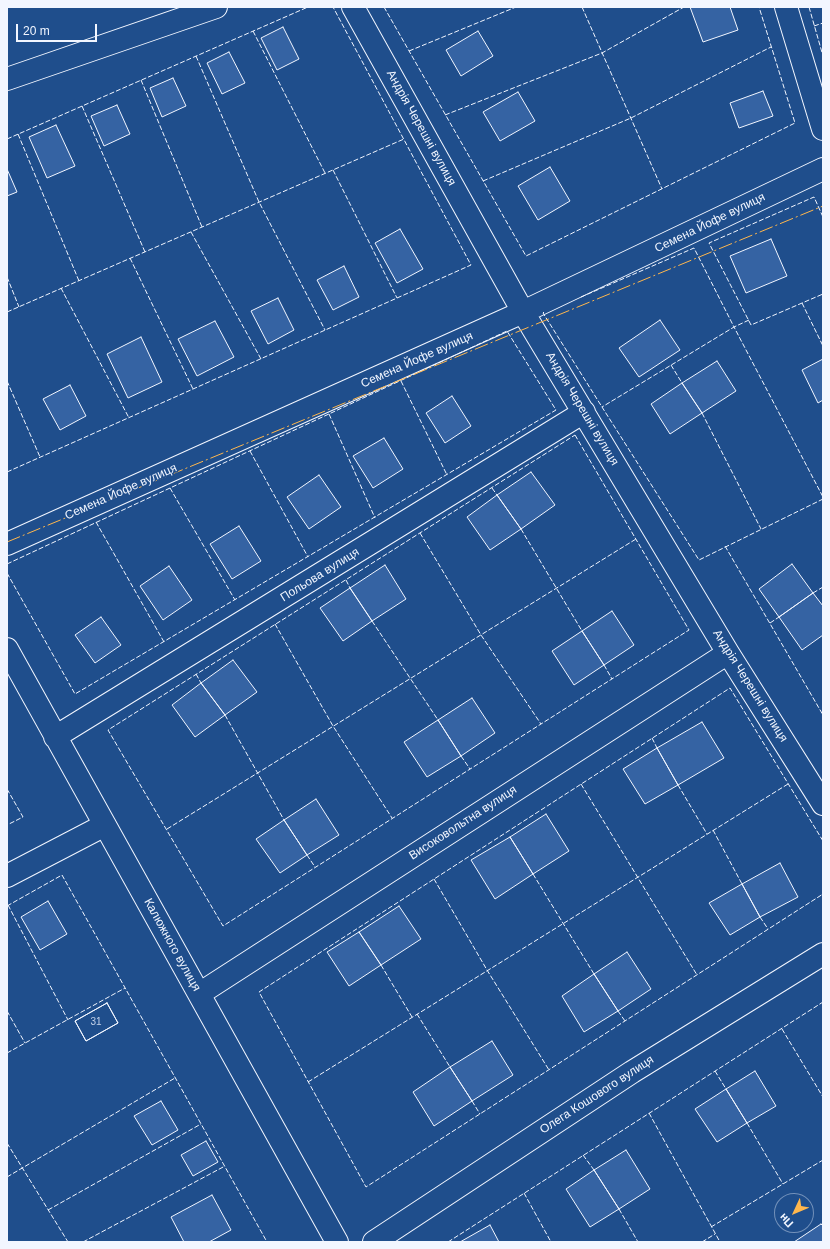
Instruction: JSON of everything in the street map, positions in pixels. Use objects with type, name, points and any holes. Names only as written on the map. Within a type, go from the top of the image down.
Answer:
[{"type":"street","points":[[7,80],[216,7]]},
{"type":"street","name":"Андрія Черешні вулиця","points":[[353,7],[523,312],[728,653],[823,804]]},
{"type":"street","points":[[786,7],[823,129]]},
{"type":"street","name":"Семена Йофе вулиця","points":[[7,544],[523,312],[823,169]]},
{"type":"street","name":"Польова вулиця","points":[[55,737],[584,412]]},
{"type":"street","name":"Калюжного вулиця","points":[[7,649],[337,1242]]},
{"type":"street","name":"Високовольтна вулиця","points":[[199,994],[728,653]]},
{"type":"street","points":[[7,876],[105,825]]},
{"type":"street","name":"Олега Кошового вулиця","points":[[374,1242],[632,1072],[823,954]]},
{"type":"building","points":[[690,7],[730,7],[738,30],[703,42]]},
{"type":"building","points":[[283,27],[299,59],[277,70],[261,38]]},
{"type":"building","points":[[478,31],[493,56],[461,76],[446,50]]},
{"type":"building","points":[[229,52],[245,83],[222,94],[207,63]]},
{"type":"building","points":[[173,78],[186,106],[162,117],[150,88]]},
{"type":"building","points":[[763,91],[773,116],[739,128],[730,103]]},
{"type":"building","points":[[518,92],[535,121],[500,141],[483,112]]},
{"type":"building","points":[[117,105],[130,134],[104,146],[91,116]]},
{"type":"building","points":[[56,125],[75,166],[47,178],[29,137]]},
{"type":"building","points":[[550,167],[570,201],[538,220],[518,186]]},
{"type":"building","points":[[7,169],[17,192],[7,196]]},
{"type":"building","points":[[400,229],[423,269],[397,283],[375,243]]},
{"type":"building","points":[[771,239],[787,276],[746,293],[730,256]]},
{"type":"building","points":[[344,266],[359,297],[333,310],[317,280]]},
{"type":"building","points":[[278,298],[294,330],[268,344],[251,311]]},
{"type":"building","points":[[660,320],[680,350],[639,377],[619,348]]},
{"type":"building","points":[[215,321],[234,357],[197,376],[178,339]]},
{"type":"building","points":[[141,337],[162,382],[128,398],[107,354]]},
{"type":"building","points":[[823,359],[823,400],[818,403],[802,370]]},
{"type":"building","points":[[717,361],[736,391],[702,413],[682,383]]},
{"type":"building","points":[[682,383],[702,413],[670,434],[651,404]]},
{"type":"building","points":[[70,385],[86,416],[60,430],[43,399]]},
{"type":"building","points":[[452,396],[471,426],[445,443],[426,413]]},
{"type":"building","points":[[384,438],[403,469],[373,488],[353,456]]},
{"type":"building","points":[[531,472],[555,505],[521,529],[497,495]]},
{"type":"building","points":[[319,475],[341,507],[309,529],[287,497]]},
{"type":"building","points":[[497,495],[521,529],[490,550],[467,517]]},
{"type":"building","points":[[239,526],[261,561],[232,579],[210,544]]},
{"type":"building","points":[[792,564],[813,593],[779,617],[759,589]]},
{"type":"building","points":[[385,565],[406,599],[372,621],[350,588]]},
{"type":"building","points":[[169,566],[192,600],[163,620],[140,586]]},
{"type":"building","points":[[350,588],[372,621],[343,641],[320,608]]},
{"type":"building","points":[[813,593],[823,606],[823,635],[802,650],[779,617]]},
{"type":"building","points":[[612,611],[634,645],[604,665],[582,631]]},
{"type":"building","points":[[101,617],[121,645],[95,663],[75,635]]},
{"type":"building","points":[[582,631],[604,665],[574,685],[552,651]]},
{"type":"building","points":[[233,660],[257,692],[225,715],[201,683]]},
{"type":"building","points":[[201,683],[225,715],[195,737],[172,705]]},
{"type":"building","points":[[472,698],[495,733],[461,756],[438,720]]},
{"type":"building","points":[[438,720],[461,756],[427,777],[404,742]]},
{"type":"building","points":[[702,722],[724,758],[678,785],[657,748]]},
{"type":"building","points":[[657,748],[678,785],[645,804],[623,769]]},
{"type":"building","points":[[316,799],[339,835],[307,855],[284,820]]},
{"type":"building","points":[[546,814],[569,851],[533,874],[510,837]]},
{"type":"building","points":[[284,820],[307,855],[280,873],[256,839]]},
{"type":"building","points":[[510,837],[533,874],[495,899],[471,860]]},
{"type":"building","points":[[780,863],[798,897],[760,917],[742,884]]},
{"type":"building","points":[[742,884],[760,917],[730,935],[709,903]]},
{"type":"building","points":[[48,901],[67,934],[40,950],[21,917]]},
{"type":"building","points":[[399,906],[421,939],[381,965],[359,932]]},
{"type":"building","points":[[359,932],[381,965],[349,986],[327,952]]},
{"type":"building","points":[[627,952],[651,989],[618,1011],[594,974]]},
{"type":"building","points":[[594,974],[618,1011],[584,1032],[562,996]]},
{"type":"building","points":[[107,1003],[118,1023],[86,1041],[75,1021]]},
{"type":"building","points":[[107,1003],[118,1023],[86,1041],[75,1021]]},
{"type":"building","points":[[492,1041],[513,1075],[472,1101],[450,1067]]},
{"type":"building","points":[[450,1067],[472,1101],[434,1126],[413,1092]]},
{"type":"building","points":[[755,1071],[776,1106],[747,1123],[726,1089]]},
{"type":"building","points":[[726,1089],[747,1123],[717,1142],[695,1109]]},
{"type":"building","points":[[161,1101],[178,1130],[152,1145],[134,1116]]},
{"type":"building","points":[[206,1141],[218,1162],[193,1176],[181,1155]]},
{"type":"building","points":[[626,1150],[650,1189],[619,1209],[594,1170]]},
{"type":"building","points":[[594,1170],[619,1209],[590,1227],[566,1189]]},
{"type":"building","points":[[212,1195],[231,1230],[209,1242],[184,1242],[171,1217]]},
{"type":"building","points":[[821,1224],[823,1226],[823,1242],[794,1242],[808,1233],[814,1233],[814,1229]]},
{"type":"building","points":[[490,1225],[499,1242],[460,1242]]},
{"type":"fence","points":[[7,139],[308,7]]},
{"type":"fence","points":[[7,472],[471,265],[333,7]]},
{"type":"fence","points":[[384,7],[526,256],[795,123],[759,7]]},
{"type":"fence","points":[[409,51],[516,7]]},
{"type":"fence","points":[[582,7],[662,189]]},
{"type":"fence","points":[[445,115],[602,53],[684,7]]},
{"type":"fence","points":[[809,7],[823,56]]},
{"type":"fence","points":[[814,26],[823,23]]},
{"type":"fence","points":[[253,31],[325,173]]},
{"type":"fence","points":[[483,181],[631,118],[771,47]]},
{"type":"fence","points":[[196,56],[259,202],[325,330]]},
{"type":"fence","points":[[141,80],[202,227]]},
{"type":"fence","points":[[82,106],[145,252]]},
{"type":"fence","points":[[18,134],[79,281]]},
{"type":"fence","points":[[7,312],[404,139]]},
{"type":"fence","points":[[333,170],[397,298]]},
{"type":"fence","points":[[823,217],[814,197],[709,243],[751,325],[823,294]]},
{"type":"fence","points":[[191,232],[261,359]]},
{"type":"fence","points":[[581,297],[694,248],[734,327],[602,407]]},
{"type":"fence","points":[[130,258],[193,389]]},
{"type":"fence","points":[[7,277],[19,307]]},
{"type":"fence","points":[[61,288],[129,418]]},
{"type":"fence","points":[[802,303],[823,346]]},
{"type":"fence","points":[[544,312],[543,313],[699,560],[823,499]]},
{"type":"fence","points":[[749,320],[734,327],[823,497]]},
{"type":"fence","points":[[7,564],[507,331],[556,410],[75,694],[7,573]]},
{"type":"fence","points":[[671,365],[682,383]]},
{"type":"fence","points":[[7,381],[40,457]]},
{"type":"fence","points":[[401,381],[447,475]]},
{"type":"fence","points":[[702,413],[761,529]]},
{"type":"fence","points":[[329,414],[375,518]]},
{"type":"fence","points":[[575,435],[689,630],[223,926],[108,730],[575,435]]},
{"type":"fence","points":[[250,451],[308,557]]},
{"type":"fence","points":[[170,488],[235,600]]},
{"type":"fence","points":[[492,488],[497,495]]},
{"type":"fence","points":[[96,522],[164,642]]},
{"type":"fence","points":[[521,529],[582,631]]},
{"type":"fence","points":[[420,533],[481,635],[541,724]]},
{"type":"fence","points":[[167,829],[636,539]]},
{"type":"fence","points":[[725,546],[823,715]]},
{"type":"fence","points":[[346,580],[350,588]]},
{"type":"fence","points":[[813,593],[823,587]]},
{"type":"fence","points":[[770,623],[779,617]]},
{"type":"fence","points":[[372,621],[438,720]]},
{"type":"fence","points":[[275,624],[333,726],[392,818]]},
{"type":"fence","points":[[604,665],[612,679]]},
{"type":"fence","points":[[196,674],[201,683]]},
{"type":"fence","points":[[823,841],[730,688],[259,992],[366,1187],[823,894]]},
{"type":"fence","points":[[225,715],[284,820]]},
{"type":"fence","points":[[652,738],[657,748]]},
{"type":"fence","points":[[461,756],[470,769]]},
{"type":"fence","points":[[581,784],[697,975]]},
{"type":"fence","points":[[308,1082],[788,784]]},
{"type":"fence","points":[[678,785],[707,834]]},
{"type":"fence","points":[[7,789],[23,817],[7,825]]},
{"type":"fence","points":[[713,830],[742,884]]},
{"type":"fence","points":[[307,855],[315,867]]},
{"type":"fence","points":[[533,874],[594,974]]},
{"type":"fence","points":[[7,906],[62,875],[267,1242]]},
{"type":"fence","points":[[434,879],[487,970],[549,1070]]},
{"type":"fence","points":[[8,905],[68,1020]]},
{"type":"fence","points":[[760,917],[768,929]]},
{"type":"fence","points":[[381,965],[412,1017]]},
{"type":"fence","points":[[7,1053],[125,988]]},
{"type":"fence","points":[[448,1242],[823,1002]]},
{"type":"fence","points":[[7,1011],[25,1043]]},
{"type":"fence","points":[[618,1011],[625,1021]]},
{"type":"fence","points":[[417,1014],[450,1067]]},
{"type":"fence","points":[[782,1029],[823,1097]]},
{"type":"fence","points":[[715,1071],[726,1089]]},
{"type":"fence","points":[[7,1177],[175,1078]]},
{"type":"fence","points":[[472,1101],[480,1114]]},
{"type":"fence","points":[[649,1113],[720,1242]]},
{"type":"fence","points":[[747,1123],[783,1184]]},
{"type":"fence","points":[[48,1210],[201,1124]]},
{"type":"fence","points":[[7,1143],[68,1242]]},
{"type":"fence","points":[[583,1155],[594,1170]]},
{"type":"fence","points":[[711,1227],[823,1160]]},
{"type":"fence","points":[[83,1242],[225,1166]]},
{"type":"fence","points":[[524,1193],[551,1242]]},
{"type":"fence","points":[[619,1209],[638,1242]]},
{"type":"fence","points":[[702,1242],[715,1234]]},
{"type":"power","points":[[7,542],[823,206]]}]
